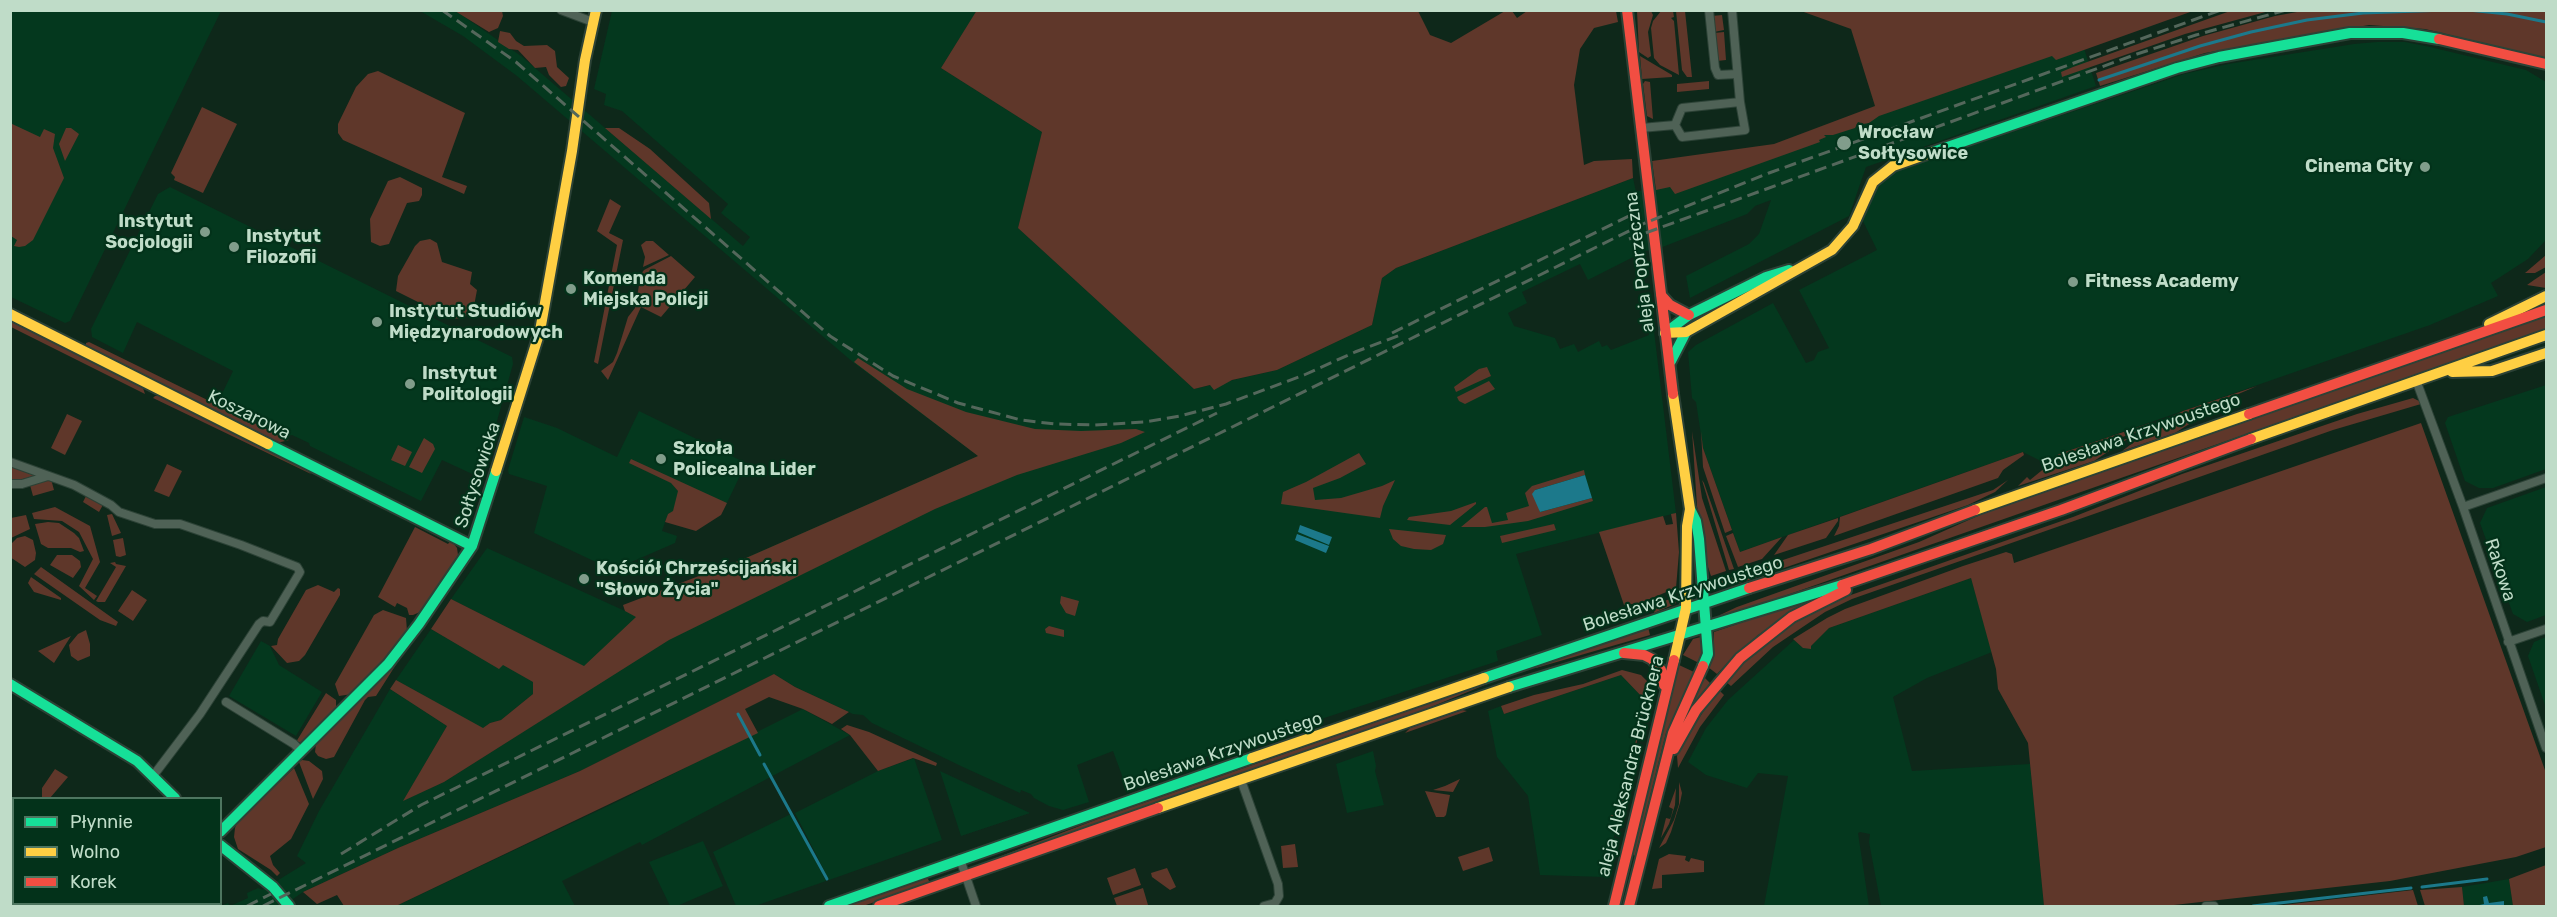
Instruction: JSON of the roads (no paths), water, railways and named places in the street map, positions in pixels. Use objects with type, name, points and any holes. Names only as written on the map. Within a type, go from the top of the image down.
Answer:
[{"type":"main road","name":"Sołtysowicka","points":[[222,830],[388,664],[419,624],[472,546],[540,331],[596,10]]},
{"type":"main road","name":"aleja Poprzeczna","points":[[1627,10],[1659,291],[1690,509],[1687,526],[1686,608]]},
{"type":"main road","points":[[1665,333],[1686,332],[1832,250],[1846,237],[1853,226],[1869,188],[1882,173],[1893,166],[2177,68],[2219,57],[2350,33],[2403,33],[2429,36],[2547,64]]},
{"type":"main road","points":[[2523,59],[2547,71]]},
{"type":"main road","points":[[1665,333],[1689,315],[1766,277],[1803,266]]},
{"type":"main road","points":[[1659,291],[1670,305],[1689,315]]},
{"type":"main road","points":[[2468,337],[2501,317],[2547,296]]},
{"type":"main road","name":"Bolesława Krzywoustego","points":[[829,906],[1686,608],[1870,549],[1993,503],[2547,310]]},
{"type":"main road","name":"Koszarowa","points":[[10,314],[472,546]]},
{"type":"main road","points":[[1670,364],[1673,352],[1686,332]]},
{"type":"main road","name":"Bolesława Krzywoustego","points":[[879,906],[1474,697],[1881,573],[2061,510],[2179,464],[2547,335]]},
{"type":"main road","points":[[2440,372],[2492,371],[2547,353]]},
{"type":"main road","name":"aleja Poprzeczna","points":[[1690,509],[1696,521],[1699,539],[1705,602]]},
{"type":"main road","points":[[1667,761],[1707,695],[1730,668],[1762,639],[1812,606],[1881,573]]},
{"type":"main road","name":"aleja Aleksandra Brücknera","points":[[1629,906],[1678,720],[1708,654],[1705,602]]},
{"type":"main road","name":"aleja Aleksandra Brücknera","points":[[1614,906],[1686,608]]},
{"type":"main road","points":[[1618,652],[1644,655],[1652,659],[1661,670],[1665,689]]},
{"type":"main road","points":[[10,684],[137,760],[174,797]]},
{"type":"main road","points":[[222,847],[273,886],[289,906]]},
{"type":"street","points":[[561,10],[593,22]]},
{"type":"street","points":[[1709,10],[1715,68],[1718,75],[1737,74]]},
{"type":"street","points":[[1675,125],[1682,137],[1745,130],[1740,102],[1732,10]]},
{"type":"street","points":[[1675,125],[1682,108],[1740,102]]},
{"type":"street","points":[[1641,128],[1675,125]]},
{"type":"street","name":"Rakowa","points":[[2416,380],[2547,748]]},
{"type":"street","points":[[10,462],[74,485],[129,516],[156,524],[180,524],[297,567],[300,572],[270,622],[262,621],[259,624],[200,714],[153,776]]},
{"type":"street","points":[[10,484],[22,484],[48,476]]},
{"type":"street","points":[[2463,507],[2547,477]]},
{"type":"street","points":[[2508,642],[2547,628]]},
{"type":"street","points":[[226,702],[294,744],[301,751]]},
{"type":"street","points":[[1241,780],[1278,884],[1279,896],[1275,903],[1264,906]]},
{"type":"street","points":[[960,859],[976,906]]},
{"type":"water","points":[[1585,475],[1592,498],[1540,512],[1532,494],[1535,490]]},
{"type":"water","points":[[1300,525],[1332,537],[1329,545],[1298,532]]},
{"type":"water","points":[[1297,534],[1329,546],[1326,553],[1295,540]]},
{"type":"water","points":[[2487,896],[2489,903],[2504,901],[2504,906],[2475,906],[2484,904],[2483,897]]},
{"type":"waterway","points":[[2099,80],[2200,46],[2307,20],[2363,13],[2446,10]]},
{"type":"waterway","points":[[2468,10],[2507,14],[2546,22]]},
{"type":"waterway","points":[[738,714],[760,755]]},
{"type":"waterway","points":[[764,764],[827,879]]},
{"type":"waterway","points":[[2422,887],[2487,879]]},
{"type":"waterway","points":[[2253,906],[2411,888]]},
{"type":"railway","points":[[442,10],[516,62],[830,336],[893,376],[958,403],[1021,420],[1055,424],[1095,425],[1145,422],[1226,404],[1403,334]]},
{"type":"railway","points":[[263,906],[1645,223],[1769,173],[2221,10]]},
{"type":"railway","points":[[1629,239],[2137,54],[2286,10]]},
{"type":"railway","points":[[1392,333],[1629,216]]},
{"type":"railway","points":[[341,854],[421,805],[1217,413]]},
{"type":"railway","points":[[247,906],[271,894]]},
{"type":"place","name":"Wrocław Sołtysowice","points":[[1844,143]]},
{"type":"place","name":"Cinema City","points":[[2425,167]]},
{"type":"place","name":"Instytut Socjologii","points":[[205,232]]},
{"type":"place","name":"Instytut Filozofii","points":[[234,247]]},
{"type":"place","name":"Fitness Academy","points":[[2073,282]]},
{"type":"place","name":"Komenda Miejska Policji","points":[[571,289]]},
{"type":"place","name":"Instytut Studiów Międzynarodowych","points":[[377,322]]},
{"type":"place","name":"Instytut Politologii","points":[[410,384]]},
{"type":"place","name":"Szkoła Policealna Lider","points":[[661,459]]},
{"type":"place","name":"Kościół Chrześcijański \"Słowo Życia\"","points":[[584,579]]}]
